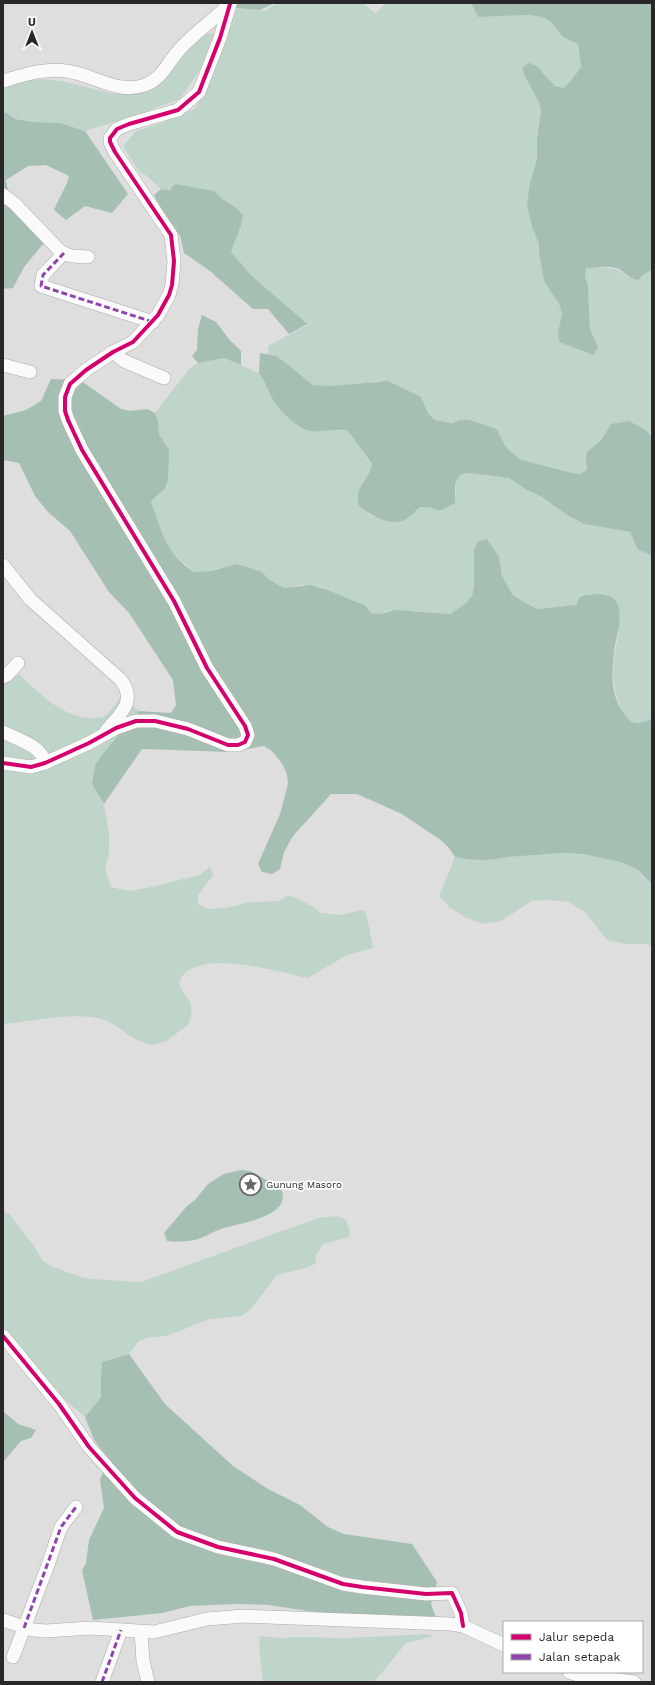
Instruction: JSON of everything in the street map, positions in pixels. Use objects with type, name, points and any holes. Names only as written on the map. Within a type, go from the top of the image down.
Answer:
[{"type":"street","points":[[3,81],[34,72],[53,70],[67,71],[115,86],[130,88],[144,86],[152,83],[161,75],[178,51],[230,3]]},
{"type":"street","points":[[3,763],[31,766],[45,763],[101,737],[116,728],[136,721],[155,721],[188,729],[228,745],[238,745],[245,742],[248,735],[245,726],[207,668],[174,601],[82,450],[68,420],[66,411],[66,397],[70,384],[86,370],[113,352],[134,342],[153,322],[163,306],[172,285],[174,246],[171,235],[115,152],[110,142],[110,138],[117,129],[129,124],[178,110],[199,92],[220,38],[230,3]]},
{"type":"street","points":[[3,195],[14,203],[49,241],[64,253],[72,256],[88,258]]},
{"type":"street","points":[[64,253],[43,275],[40,286],[153,322]]},
{"type":"street","points":[[113,352],[124,360],[164,378]]},
{"type":"street","points":[[3,364],[30,372]]},
{"type":"street","points":[[3,565],[30,599],[121,680],[128,689],[128,698],[125,709],[101,737]]},
{"type":"street","points":[[3,677],[8,675],[18,663]]},
{"type":"street","points":[[3,732],[35,749],[41,754],[45,763]]},
{"type":"street","points":[[3,1336],[59,1404],[94,1452],[135,1498],[177,1532],[218,1547],[274,1559],[343,1584],[426,1594],[452,1593],[461,1613],[463,1626]]},
{"type":"street","points":[[13,1657],[61,1527],[76,1507]]},
{"type":"street","points":[[3,1620],[24,1628],[46,1632],[90,1628],[154,1632],[207,1619],[244,1616],[463,1626],[503,1646]]},
{"type":"street","points":[[102,1682],[122,1630]]},
{"type":"street","points":[[141,1632],[143,1661],[148,1682]]},
{"type":"street","points":[[572,1673],[634,1682]]},
{"type":"green space","points":[[218,3],[275,3],[260,10],[237,8]]},
{"type":"green space","points":[[277,3],[363,3],[375,13],[387,3],[471,3],[478,17],[531,15],[541,17],[550,21],[563,37],[578,44],[581,67],[570,82],[563,88],[552,83],[544,72],[522,68],[525,77],[539,102],[541,111],[537,139],[537,159],[529,187],[527,206],[532,227],[539,244],[539,253],[544,281],[559,304],[562,314],[558,332],[598,347],[590,329],[588,285],[585,277],[585,268],[604,267],[614,269],[629,278],[652,270],[652,438],[647,431],[611,424],[601,440],[594,445],[586,461],[587,470],[580,474],[572,473],[519,459],[505,446],[497,429],[459,420],[452,423],[435,420],[428,413],[421,397],[378,381],[359,385],[313,385],[277,356],[268,354],[268,346],[307,325],[252,276],[231,252],[241,225],[238,209],[221,198],[214,191],[161,189],[147,176],[139,172],[123,146],[136,131],[156,125],[194,109],[207,90],[237,8],[265,11]]},
{"type":"green space","points":[[471,3],[652,3],[652,270],[644,274],[638,280],[630,277],[619,269],[612,267],[586,268],[585,277],[588,285],[590,329],[598,347],[594,355],[559,342],[558,332],[562,314],[559,304],[544,281],[539,253],[539,244],[532,227],[527,206],[529,187],[537,159],[537,139],[541,111],[539,102],[525,77],[522,68],[529,63],[537,66],[555,86],[563,88],[570,82],[581,67],[578,44],[563,37],[550,21],[541,17],[531,15],[478,17]]},
{"type":"green space","points":[[210,33],[215,33],[208,58],[180,99],[131,117],[85,131],[60,123],[34,122],[15,119],[3,112],[3,82],[41,79],[62,81],[114,94],[134,93],[165,78],[186,49],[193,42]]},
{"type":"green space","points":[[3,112],[15,119],[34,122],[60,123],[85,131],[128,194],[112,213],[85,206],[66,220],[54,210],[69,176],[46,165],[28,166],[6,180],[11,207],[44,243],[24,267],[13,288],[3,289]]},
{"type":"green space","points":[[175,184],[214,191],[221,198],[238,209],[243,216],[231,252],[252,276],[307,324],[289,334],[268,309],[253,309],[210,271],[184,253],[180,236],[154,195],[161,189],[170,190]]},
{"type":"green space","points":[[202,315],[216,322],[229,339],[241,351],[241,365],[224,358],[198,363],[192,356],[197,350],[198,329]]},
{"type":"green space","points":[[260,353],[277,356],[313,385],[331,386],[388,381],[421,397],[428,413],[435,420],[452,423],[459,420],[469,420],[497,429],[505,446],[519,459],[572,473],[580,474],[587,470],[587,452],[601,440],[611,424],[629,421],[647,431],[652,438],[652,555],[638,550],[630,532],[584,524],[567,515],[542,497],[525,489],[509,478],[469,473],[460,475],[455,484],[455,503],[439,511],[429,507],[420,507],[407,519],[399,522],[387,521],[374,516],[359,506],[358,499],[360,488],[368,476],[372,464],[347,430],[305,430],[284,414],[273,400],[259,373]]},
{"type":"green space","points":[[224,358],[259,373],[265,381],[273,400],[278,407],[300,428],[309,431],[347,430],[372,465],[370,474],[359,488],[368,514],[372,516],[386,521],[396,522],[407,519],[419,507],[429,507],[439,511],[456,493],[455,484],[460,475],[469,473],[509,478],[525,489],[542,497],[567,515],[584,524],[630,532],[638,550],[652,555],[652,719],[641,723],[629,721],[619,704],[613,674],[619,632],[576,605],[537,609],[519,599],[512,594],[502,576],[499,557],[474,550],[474,586],[472,596],[466,603],[450,614],[414,611],[388,611],[379,614],[371,613],[365,606],[320,587],[301,585],[284,588],[268,579],[262,572],[219,568],[211,571],[194,572],[172,553],[166,544],[151,502],[158,496],[169,450],[159,434],[158,421],[155,413],[190,368],[198,363]]},
{"type":"green space","points":[[51,379],[80,380],[121,409],[130,411],[147,409],[155,413],[158,421],[159,434],[169,450],[168,480],[165,488],[151,502],[170,549],[184,565],[194,572],[211,571],[237,564],[262,572],[268,579],[284,588],[310,585],[328,590],[366,606],[371,613],[379,614],[396,610],[450,614],[466,603],[472,596],[474,586],[474,550],[478,541],[487,539],[499,557],[502,576],[512,594],[537,609],[576,605],[580,597],[588,595],[598,594],[612,597],[618,605],[620,618],[613,663],[613,685],[615,696],[620,707],[630,721],[640,723],[652,719],[652,884],[638,870],[621,862],[583,854],[563,853],[481,860],[455,857],[442,841],[402,814],[357,794],[331,794],[293,836],[284,852],[280,869],[272,874],[262,872],[258,864],[280,814],[288,784],[287,775],[283,765],[272,751],[264,746],[231,752],[142,749],[104,804],[92,784],[95,765],[104,752],[139,711],[171,713],[176,705],[173,680],[129,613],[109,592],[70,531],[48,512],[35,496],[19,463],[3,460],[3,416],[26,410],[41,401]]},
{"type":"green space","points":[[19,674],[50,702],[59,708],[78,716],[90,718],[104,717],[117,703],[121,695],[139,711],[104,752],[95,765],[92,784],[104,804],[109,833],[109,852],[105,870],[111,887],[128,891],[147,888],[199,875],[210,867],[213,875],[198,895],[198,904],[207,909],[225,908],[251,902],[278,901],[289,895],[314,907],[321,913],[339,915],[364,910],[367,916],[373,948],[345,956],[308,978],[262,968],[225,963],[208,964],[194,968],[183,975],[179,983],[191,1005],[191,1016],[188,1025],[163,1042],[153,1044],[143,1043],[104,1020],[91,1017],[59,1017],[3,1024],[3,684]]},
{"type":"green space","points":[[563,853],[598,856],[616,860],[637,870],[652,884],[652,947],[648,944],[626,944],[607,940],[585,912],[569,902],[550,900],[532,901],[501,921],[482,924],[465,917],[449,907],[439,896],[455,857],[474,860],[488,860],[507,857]]},
{"type":"green space","points":[[241,1170],[250,1171],[280,1187],[283,1197],[280,1205],[274,1211],[253,1220],[221,1229],[197,1239],[176,1242],[167,1241],[164,1233],[208,1184],[224,1174]]},
{"type":"green space","points":[[3,1211],[10,1215],[34,1246],[43,1261],[51,1266],[90,1279],[141,1282],[318,1218],[337,1216],[346,1220],[350,1237],[323,1244],[316,1255],[315,1264],[306,1268],[277,1275],[251,1309],[242,1316],[210,1319],[166,1336],[148,1338],[139,1341],[129,1354],[102,1362],[101,1397],[85,1417],[65,1400],[3,1326]]},
{"type":"green space","points":[[129,1354],[165,1404],[233,1466],[268,1489],[300,1505],[328,1527],[344,1534],[412,1544],[437,1582],[431,1604],[436,1618],[321,1613],[268,1605],[237,1604],[190,1606],[162,1613],[93,1620],[82,1570],[86,1563],[89,1540],[104,1508],[100,1479],[109,1459],[94,1440],[85,1417],[101,1397],[102,1362]]},
{"type":"green space","points":[[3,1411],[18,1424],[36,1430],[31,1438],[21,1441],[3,1462]]},
{"type":"green space","points":[[428,1634],[434,1636],[406,1643],[374,1682],[263,1682],[259,1647],[260,1636],[281,1638],[345,1638]]},
{"type":"marked path","points":[[64,253],[43,275],[41,286],[153,322]]},
{"type":"marked path","points":[[24,1628],[61,1527],[76,1507]]},
{"type":"marked path","points":[[102,1682],[121,1630]]},
{"type":"cycle path","points":[[3,763],[31,767],[45,763],[89,743],[116,728],[136,721],[155,721],[188,729],[228,745],[238,745],[245,742],[248,735],[245,726],[207,668],[174,601],[82,450],[65,411],[65,397],[70,384],[86,370],[113,352],[133,342],[158,315],[169,295],[172,285],[174,261],[171,235],[115,152],[110,142],[110,138],[117,129],[129,124],[178,110],[199,92],[220,38],[230,4]]},
{"type":"cycle path","points":[[3,1336],[59,1404],[89,1447],[135,1498],[177,1532],[218,1547],[274,1559],[343,1584],[426,1594],[452,1593],[461,1613],[463,1626]]},
{"type":"place","name":"Gunung Masoro","points":[[250,1184]]}]
